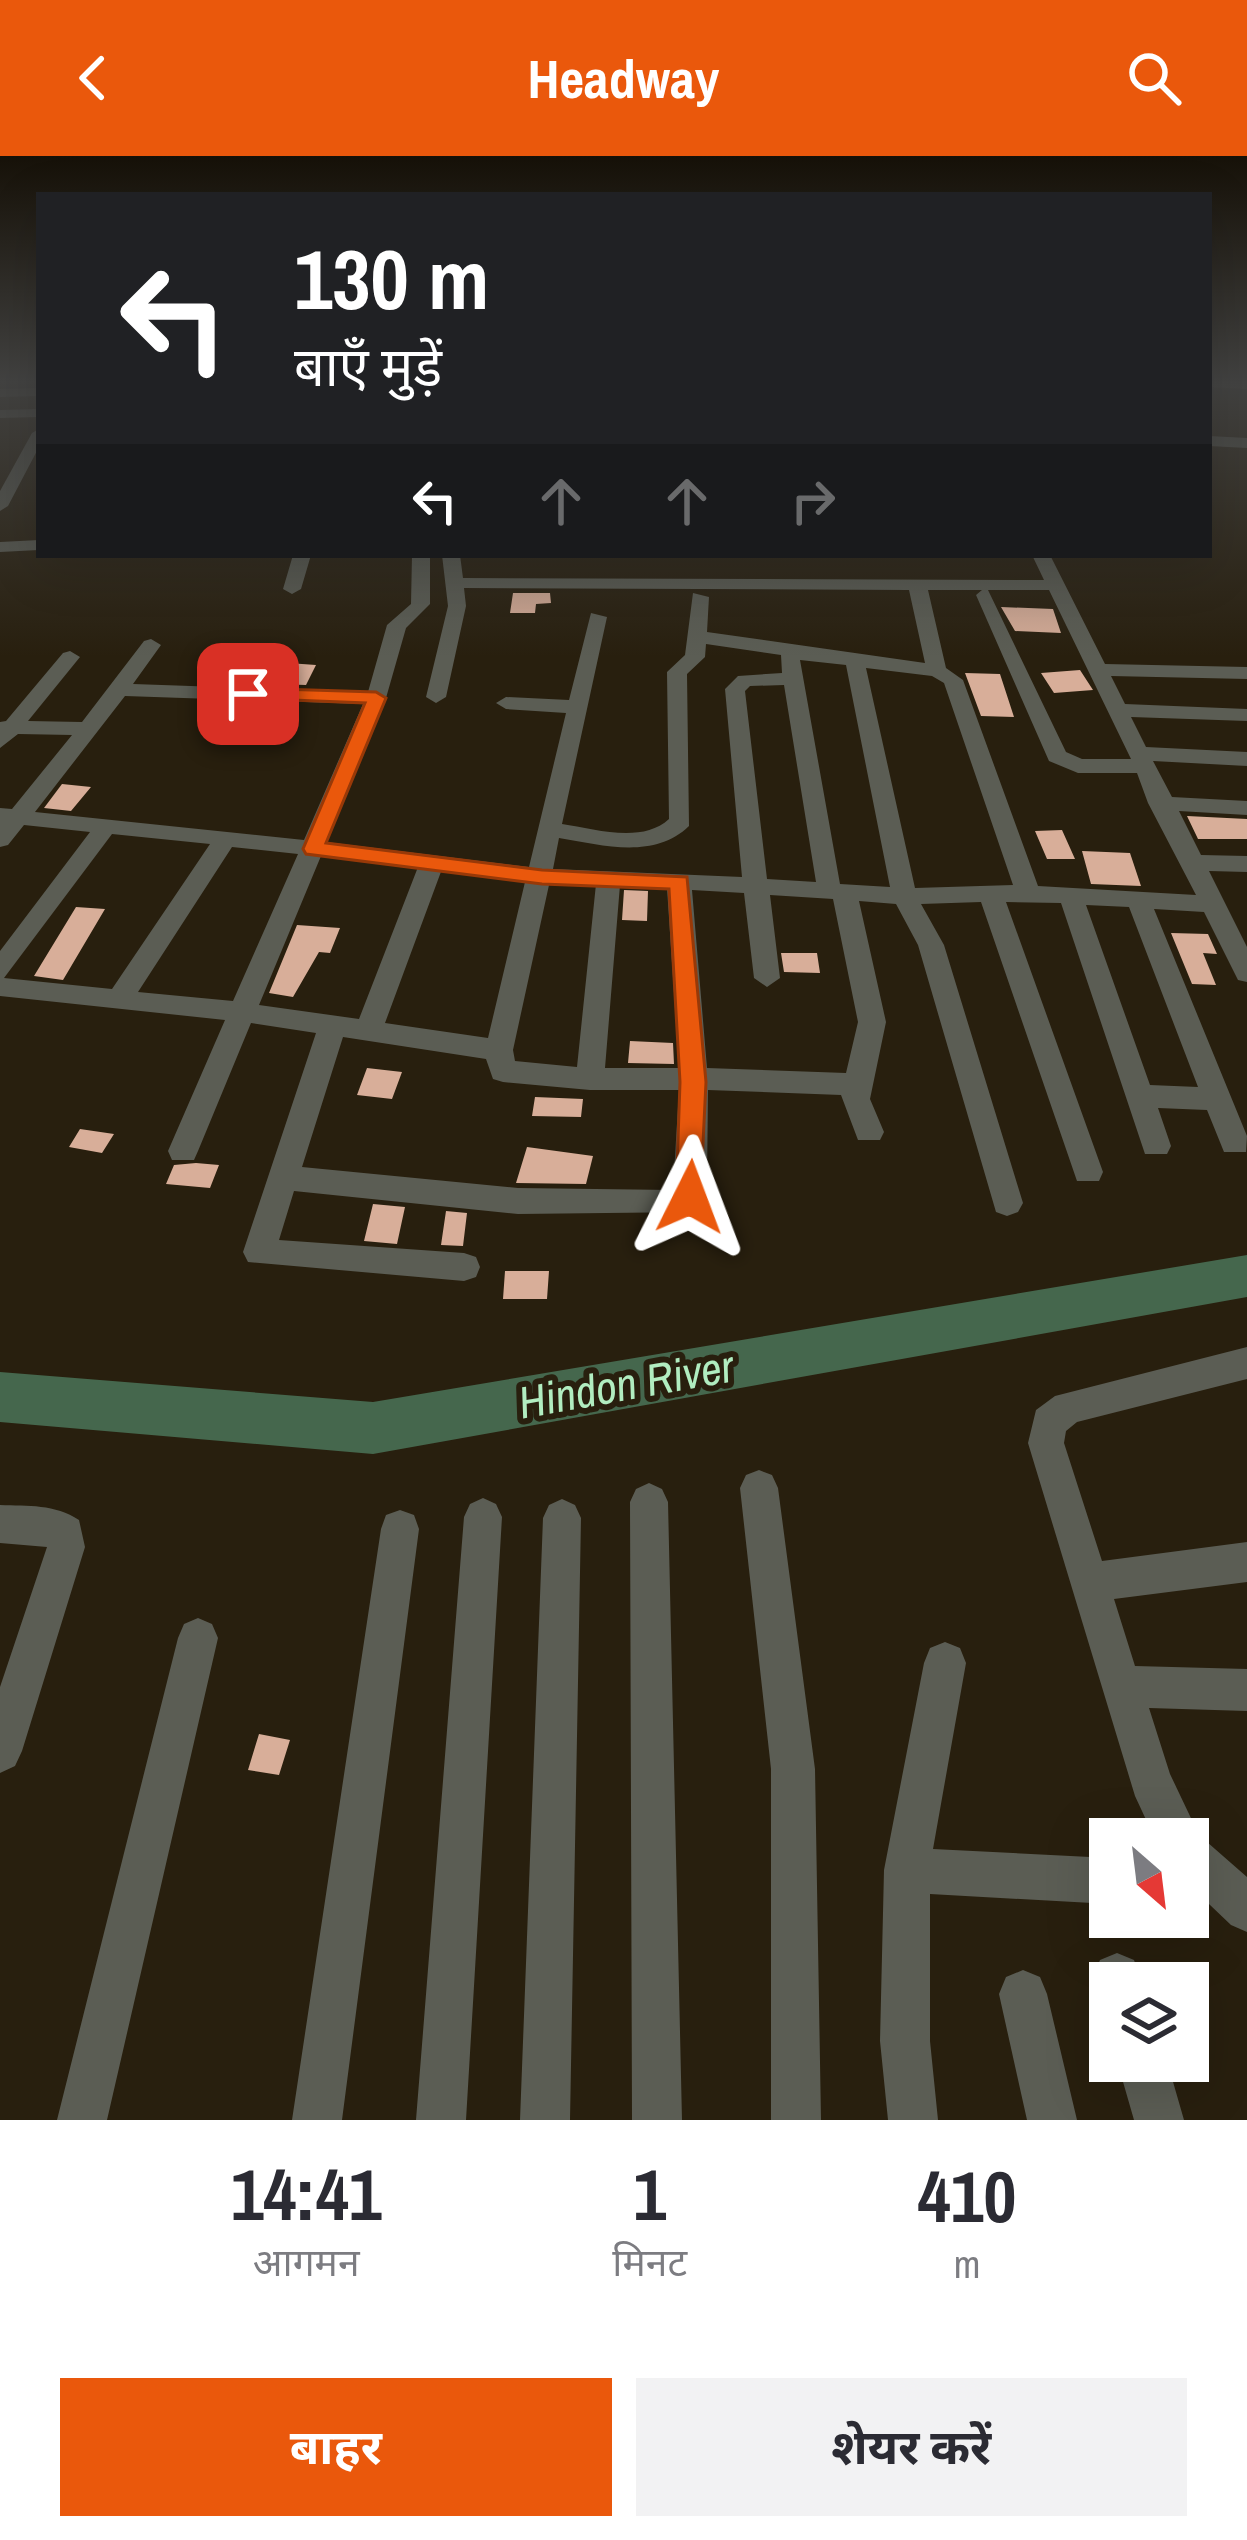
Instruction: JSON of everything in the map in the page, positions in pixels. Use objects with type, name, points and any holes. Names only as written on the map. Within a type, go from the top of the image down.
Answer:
[{"type":"street","points":[[0,506],[18,474]]},
{"type":"street","points":[[0,547],[36,545]]},
{"type":"street","points":[[292,589],[301,558]]},
{"type":"street","points":[[184,1151],[376,698],[397,625],[416,616],[423,604],[421,558]]},
{"type":"street","points":[[436,697],[457,606],[451,558]]},
{"type":"street","points":[[1042,558],[1159,803],[1247,973]]},
{"type":"street","points":[[552,830],[642,840],[674,831],[680,821],[677,672],[695,657],[706,582]]},
{"type":"street","points":[[917,583],[937,671]]},
{"type":"street","points":[[455,584],[1054,585]]},
{"type":"street","points":[[985,595],[1057,756],[1078,766],[1247,759]]},
{"type":"street","points":[[423,604],[457,606]]},
{"type":"street","points":[[598,617],[499,1050],[503,1071],[590,1079],[782,1079],[859,1085]]},
{"type":"street","points":[[698,638],[937,671],[953,680],[1028,893]]},
{"type":"street","points":[[0,840],[9,816],[88,729],[152,645]]},
{"type":"street","points":[[805,653],[790,657],[837,890],[872,1022],[857,1110],[869,1132]]},
{"type":"street","points":[[4,732],[70,657]]},
{"type":"street","points":[[854,658],[904,896],[931,945],[1007,1203]]},
{"type":"street","points":[[1099,670],[1247,674]]},
{"type":"street","points":[[767,978],[759,887],[735,765],[735,689],[745,680],[796,679]]},
{"type":"street","points":[[119,690],[376,698]]},
{"type":"street","points":[[506,704],[578,707]]},
{"type":"street","points":[[1118,710],[1247,715]]},
{"type":"street","points":[[4,732],[88,729]]},
{"type":"street","points":[[1159,803],[1247,808]]},
{"type":"street","points":[[9,816],[542,877],[609,876],[904,896],[1028,893],[1138,899],[1247,920]]},
{"type":"street","points":[[0,970],[104,829]]},
{"type":"street","points":[[120,998],[226,838]]},
{"type":"street","points":[[368,1031],[432,863]]},
{"type":"street","points":[[1194,863],[1247,864]]},
{"type":"street","points":[[590,1079],[609,876]]},
{"type":"street","points":[[280,1177],[518,1201],[673,1207],[690,1197],[693,1082],[680,882]]},
{"type":"street","points":[[991,895],[1088,1172]]},
{"type":"street","points":[[1071,896],[1156,1146]]},
{"type":"street","points":[[1138,899],[1234,1144]]},
{"type":"street","points":[[0,987],[241,1012],[499,1050]]},
{"type":"street","points":[[332,1028],[259,1244],[262,1254],[464,1267]]},
{"type":"street","points":[[1138,1096],[1216,1100]]},
{"type":"street","points":[[1169,1818],[1150,1781],[1046,1443],[1049,1422],[1068,1408],[1247,1363]]},
{"type":"street","points":[[759,1488],[792,1729],[797,1862],[790,2038],[796,2120]]},
{"type":"street","points":[[649,1502],[658,2120]]},
{"type":"street","points":[[441,2120],[483,1517]]},
{"type":"street","points":[[544,2120],[562,1518]]},
{"type":"street","points":[[0,1524],[55,1527],[65,1534],[66,1547],[0,1751]]},
{"type":"street","points":[[317,2120],[400,1529]]},
{"type":"street","points":[[1091,1582],[1247,1562]]},
{"type":"street","points":[[82,2120],[198,1638]]},
{"type":"street","points":[[913,2120],[905,2041],[907,1870],[945,1663]]},
{"type":"street","points":[[1122,1686],[1247,1690]]},
{"type":"street","points":[[907,1870],[1089,1880]]},
{"type":"street","points":[[1209,1876],[1247,1909]]},
{"type":"street","points":[[1023,1994],[1052,2120]]},
{"type":"street","points":[[1148,2082],[1159,2120]]},
{"type":"building","points":[[513,593],[550,593],[551,603],[536,604],[535,613],[510,613]]},
{"type":"building","points":[[1001,607],[1053,609],[1061,633],[1015,631]]},
{"type":"building","points":[[288,663],[316,665],[306,685],[274,684]]},
{"type":"building","points":[[1080,670],[1093,690],[1054,693],[1041,673]]},
{"type":"building","points":[[965,673],[1000,674],[1014,717],[981,716]]},
{"type":"building","points":[[62,784],[91,787],[71,811],[44,808]]},
{"type":"building","points":[[1187,816],[1247,819],[1247,839],[1198,839]]},
{"type":"building","points":[[1062,830],[1075,859],[1047,859],[1035,831]]},
{"type":"building","points":[[1082,851],[1130,853],[1141,886],[1091,884]]},
{"type":"building","points":[[624,890],[648,891],[647,921],[622,920]]},
{"type":"building","points":[[76,907],[105,909],[63,980],[34,976]]},
{"type":"building","points":[[297,925],[340,928],[330,953],[319,952],[293,997],[269,993]]},
{"type":"building","points":[[1171,933],[1208,934],[1217,954],[1203,953],[1216,985],[1192,984]]},
{"type":"building","points":[[781,953],[817,953],[820,973],[784,972]]},
{"type":"building","points":[[630,1041],[673,1043],[674,1064],[628,1063]]},
{"type":"building","points":[[367,1068],[402,1072],[392,1099],[357,1095]]},
{"type":"building","points":[[535,1097],[583,1099],[581,1117],[532,1116]]},
{"type":"building","points":[[80,1129],[114,1134],[102,1153],[69,1147]]},
{"type":"building","points":[[527,1147],[593,1156],[586,1184],[516,1183]]},
{"type":"building","points":[[174,1165],[219,1165],[210,1188],[166,1184]]},
{"type":"building","points":[[373,1204],[405,1207],[397,1244],[364,1241]]},
{"type":"building","points":[[446,1211],[467,1213],[463,1246],[441,1245]]},
{"type":"building","points":[[505,1271],[549,1271],[547,1299],[503,1299]]},
{"type":"building","points":[[259,1734],[290,1740],[279,1775],[248,1770]]},
{"type":"waterway","name":"Hindon River","points":[[0,1397],[373,1428],[1247,1276]]},
{"type":"route","points":[[248,694],[376,698],[314,849],[483,866],[542,877],[680,882],[693,1082],[690,1197]]}]
